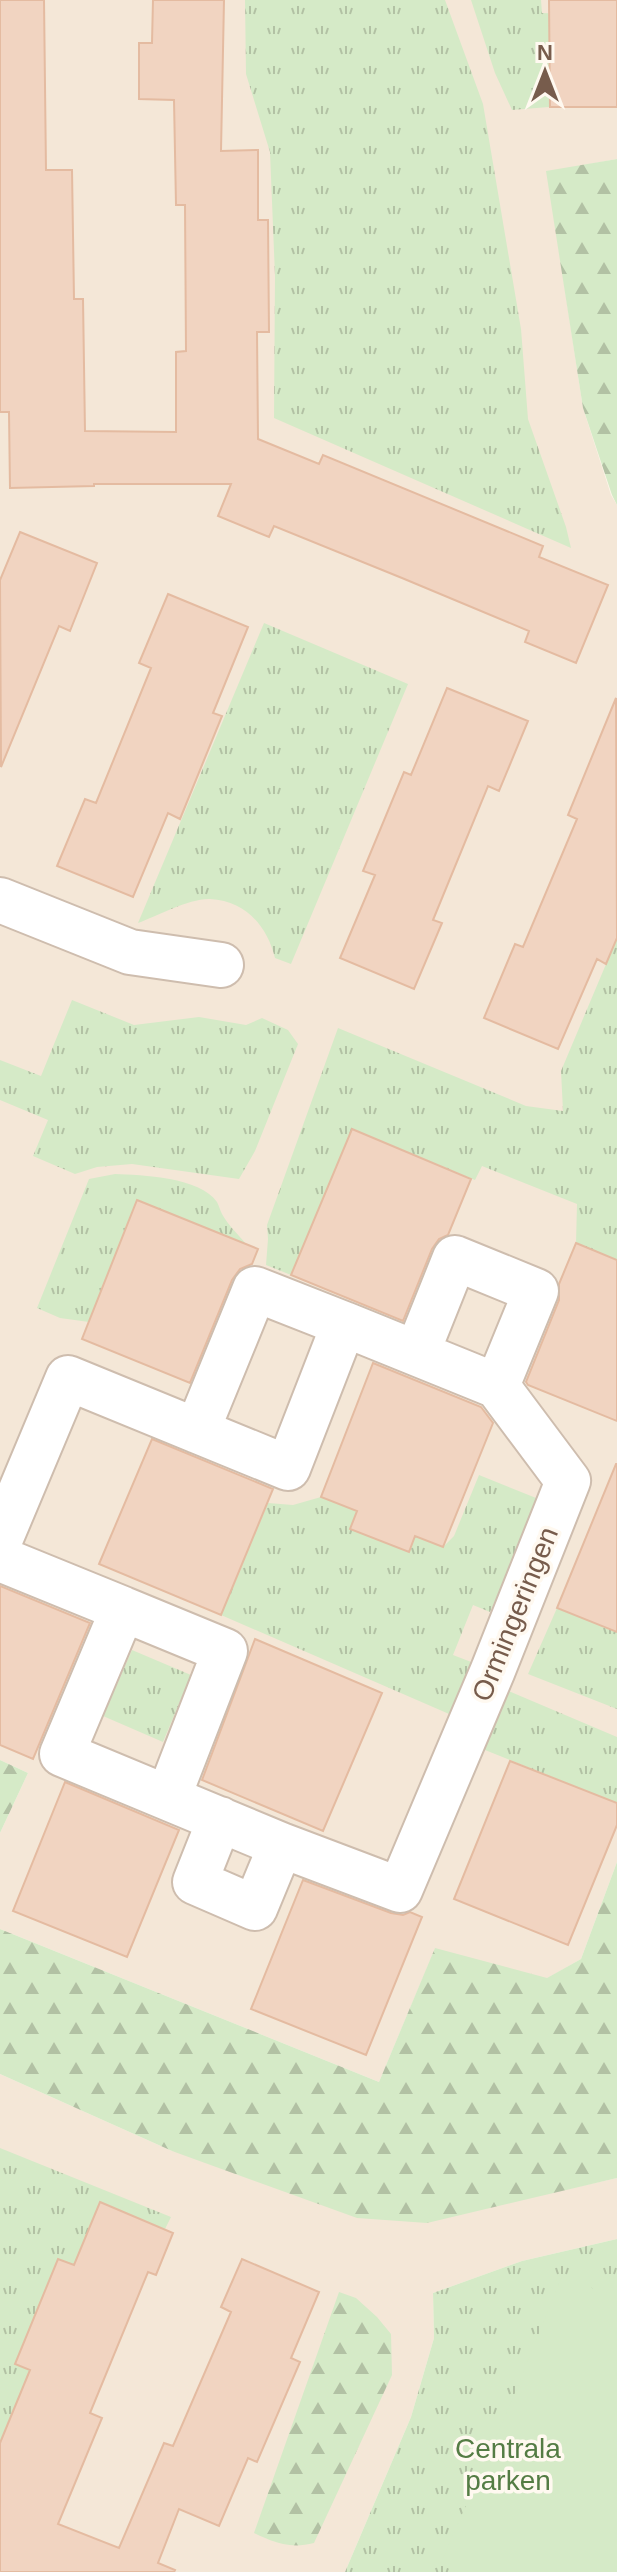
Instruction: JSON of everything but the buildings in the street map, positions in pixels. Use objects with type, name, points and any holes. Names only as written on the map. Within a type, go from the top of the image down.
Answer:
[{"type":"street","points":[[0,900],[130,952],[221,965]]},
{"type":"street","points":[[197,1431],[255,1289],[497,1386],[536,1291],[455,1258],[417,1353]]},
{"type":"street","points":[[4,1521],[68,1378],[288,1468],[344,1324]]},
{"type":"street","name":"Ormingeringen","points":[[123,1609],[62,1754],[281,1845],[400,1890],[493,1670],[568,1481],[497,1386]]},
{"type":"street","points":[[0,1559],[225,1651],[168,1798]]},
{"type":"street","points":[[220,1819],[195,1882],[255,1908],[281,1845]]},
{"type":"shaded area","points":[[0,0],[617,0],[617,159],[547,172],[583,408],[617,505],[617,1862],[581,1959],[546,1979],[435,1949],[379,2082],[0,1929],[0,1833],[28,1773],[0,1760]]},
{"type":"shaded area","points":[[0,2074],[172,2151],[532,2197],[617,2178],[617,2239],[522,2261],[433,2293],[434,2338],[411,2417],[345,2572],[0,2572]]},
{"type":"green space","points":[[245,0],[445,0],[483,104],[521,329],[528,419],[571,548],[274,418],[275,276],[270,152],[246,74]]},
{"type":"green space","points":[[471,0],[541,0],[542,13],[570,14],[549,29],[549,107],[512,110],[495,73]]},
{"type":"green space","points":[[617,159],[617,505],[583,408],[546,171]]},
{"type":"green space","points":[[264,623],[408,684],[291,964],[275,958],[267,936],[253,917],[223,901],[193,901],[138,923]]},
{"type":"green space","points":[[617,938],[617,1260],[576,1243],[577,1204],[482,1166],[475,1180],[352,1129],[291,1275],[266,1265],[267,1225],[338,1028],[526,1106],[563,1111],[561,1071]]},
{"type":"green space","points":[[72,1000],[134,1025],[199,1017],[246,1025],[262,1018],[288,1030],[298,1044],[255,1151],[239,1179],[132,1164],[97,1167],[75,1174],[33,1156],[48,1120],[0,1100],[0,1060],[41,1076]]},
{"type":"green space","points":[[115,1174],[170,1179],[198,1187],[217,1202],[224,1218],[246,1244],[137,1201],[89,1322],[60,1318],[37,1308],[89,1179]]},
{"type":"green space","points":[[479,1475],[556,1506],[531,1567],[513,1560],[490,1612],[473,1605],[453,1655],[479,1665],[456,1717],[221,1615],[268,1503],[293,1505],[321,1497],[357,1511],[350,1529],[409,1552],[415,1536],[443,1547],[454,1536]]},
{"type":"green space","points":[[557,1608],[617,1632],[617,1709],[528,1674]]},
{"type":"green space","points":[[132,1650],[191,1675],[163,1742],[103,1716]]},
{"type":"green space","points":[[499,1687],[617,1737],[617,1803],[475,1746]]},
{"type":"green space","points":[[0,1760],[28,1773],[0,1833]]},
{"type":"green space","points":[[617,1862],[617,2178],[427,2223],[357,2218],[172,2151],[0,2074],[0,1929],[379,2082],[435,1948],[547,1978],[581,1959]]},
{"type":"green space","points":[[0,2148],[171,2217],[165,2229],[100,2202],[80,2250],[85,2270],[58,2259],[15,2363],[43,2376],[0,2465]]},
{"type":"green space","name":"Centrala parken","points":[[617,2239],[617,2572],[345,2572],[411,2417],[434,2338],[433,2293],[522,2261]]},
{"type":"green space","points":[[562,2276],[617,2298],[617,2572],[457,2572],[440,2565]]},
{"type":"green space","points":[[339,2292],[356,2298],[391,2334],[392,2375],[314,2543],[283,2544],[254,2533]]}]
